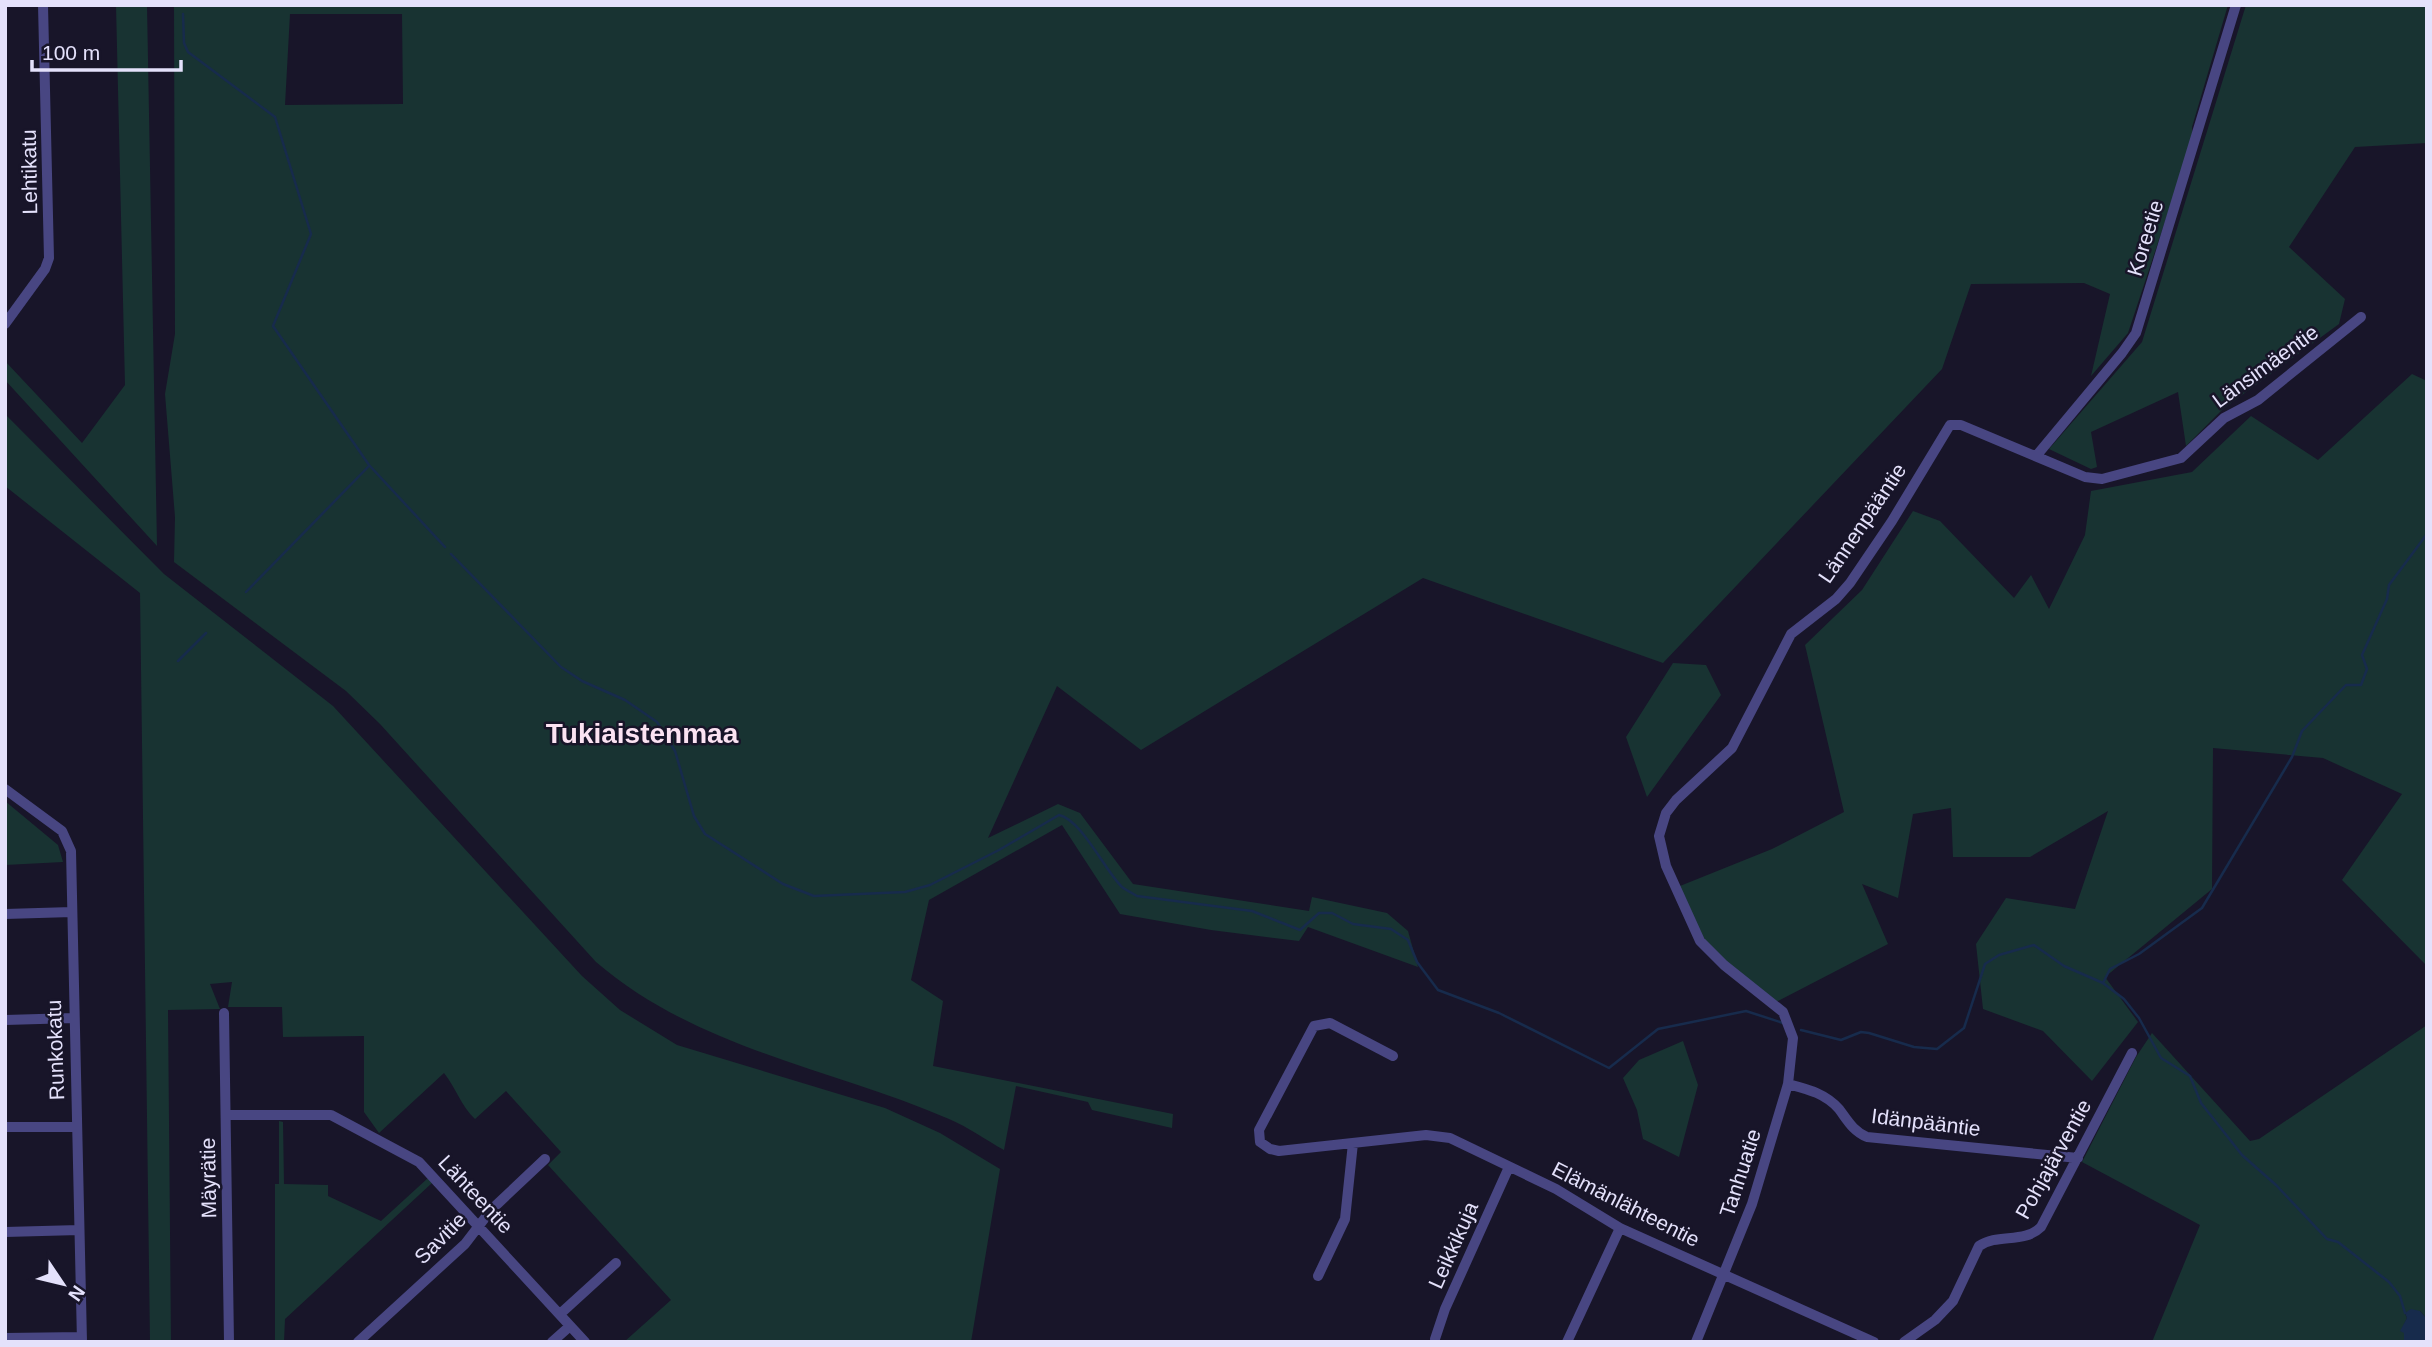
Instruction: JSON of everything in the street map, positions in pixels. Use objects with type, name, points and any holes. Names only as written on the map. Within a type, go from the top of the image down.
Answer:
[{"type":"street","name":"Lehtikatu","points":[[5,324],[46,269],[49,258],[43,5]]},
{"type":"street","name":"Koreetie","points":[[2037,455],[2122,354],[2136,333],[2236,5]]},
{"type":"street","name":"Länsimäentie","points":[[2037,455],[2085,477],[2102,479],[2181,458],[2224,418],[2258,400],[2361,317]]},
{"type":"street","name":"Lännenpääntie","points":[[1783,1012],[1724,965],[1700,942],[1666,866],[1659,836],[1666,813],[1732,748],[1791,634],[1836,598],[1850,583],[1892,521],[1950,425],[1961,425],[2037,455]]},
{"type":"street","name":"Runkokatu","points":[[5,789],[68,838],[71,851],[82,1339]]},
{"type":"street","points":[[5,914],[72,912]]},
{"type":"street","name":"Tanhuatie","points":[[1696,1342],[1752,1204],[1788,1084],[1793,1038],[1783,1012]]},
{"type":"street","name":"Mäyrätie","points":[[225,1013],[229,1342]]},
{"type":"street","points":[[5,1020],[74,1018]]},
{"type":"street","name":"Elämänlähteentie","points":[[1393,1056],[1333,1024],[1317,1024],[1310,1030],[1258,1133],[1262,1144],[1275,1151],[1433,1135],[1450,1138],[1556,1189],[1620,1228],[1874,1342]]},
{"type":"street","name":"Pohjajärventie","points":[[1904,1342],[1935,1320],[1953,1301],[1979,1245],[1987,1240],[2031,1236],[2041,1227],[2132,1053]]},
{"type":"street","name":"Idänpääntie","points":[[1788,1084],[1820,1093],[1838,1108],[1849,1124],[1867,1137],[2078,1158]]},
{"type":"street","name":"Lähteentie","points":[[226,1115],[318,1114],[342,1119],[423,1165],[585,1342]]},
{"type":"street","points":[[5,1127],[77,1127]]},
{"type":"street","points":[[1318,1276],[1345,1219],[1353,1143]]},
{"type":"street","name":"Savitie","points":[[358,1342],[480,1227],[491,1210],[545,1159]]},
{"type":"street","name":"Leikkikuja","points":[[1435,1339],[1445,1309],[1509,1167]]},
{"type":"street","points":[[1567,1342],[1620,1228]]},
{"type":"street","points":[[5,1232],[79,1230]]},
{"type":"street","points":[[560,1314],[616,1263]]},
{"type":"street","points":[[552,1342],[570,1326]]},
{"type":"street","points":[[5,1338],[82,1339]]},
{"type":"green space","points":[[116,5],[147,5],[157,546],[5,380],[5,361],[82,443],[125,385]]},
{"type":"green space","points":[[174,5],[2228,5],[2192,127],[2193,137],[2128,333],[2091,376],[2110,294],[2084,283],[1971,284],[1942,369],[1663,663],[1423,578],[1141,750],[1057,686],[988,838],[1058,804],[1080,813],[1133,884],[1309,911],[1312,897],[1387,913],[1408,931],[1418,967],[1308,927],[1299,941],[1211,930],[1120,914],[1062,825],[929,900],[911,980],[943,1001],[933,1066],[1173,1114],[1172,1128],[1092,1110],[1088,1102],[1016,1086],[1004,1150],[949,1119],[904,1101],[721,1037],[636,992],[596,962],[380,724],[346,691],[174,562],[175,517],[165,394],[175,334]],"holes":[[[290,14],[402,14],[403,104],[285,105]]]},
{"type":"green space","points":[[2246,5],[2427,5],[2427,143],[2355,147],[2289,247],[2345,299],[2339,324],[2223,409],[2186,446],[2178,392],[2091,432],[2097,467],[2091,469],[2049,449],[2142,342]]},
{"type":"green space","points":[[2412,374],[2427,381],[2427,966],[2342,880],[2402,794],[2323,758],[2213,748],[2212,889],[2105,977],[2138,1022],[2092,1081],[2043,1031],[1983,1009],[1976,944],[2006,898],[2075,909],[2108,811],[2030,857],[1953,857],[1951,808],[1913,814],[1898,898],[1862,884],[1888,944],[1774,1003],[1700,941],[1675,888],[1772,849],[1844,812],[1805,645],[1862,590],[1913,511],[1940,521],[2014,598],[2031,575],[2049,609],[2085,535],[2091,491],[2192,472],[2251,416],[2318,460]]},
{"type":"green space","points":[[5,414],[164,574],[333,706],[582,976],[620,1010],[677,1045],[885,1108],[940,1133],[1000,1169],[971,1342],[624,1342],[671,1300],[548,1165],[561,1152],[506,1091],[475,1119],[444,1073],[379,1133],[364,1112],[364,1036],[283,1037],[282,1007],[228,1007],[232,982],[210,984],[220,1009],[168,1010],[171,1342],[150,1342],[140,593],[5,486]]},
{"type":"green space","points":[[1673,663],[1706,665],[1721,695],[1647,797],[1626,737]]},
{"type":"green space","points":[[5,801],[58,845],[63,862],[5,865]]},
{"type":"green space","points":[[2427,1025],[2427,1319],[2420,1311],[2405,1313],[2407,1318],[2401,1331],[2404,1332],[2404,1342],[2152,1342],[2200,1225],[2082,1162],[2136,1057],[2152,1033],[2250,1141],[2259,1139]]},
{"type":"green space","points":[[1683,1041],[1698,1085],[1679,1157],[1643,1139],[1637,1110],[1623,1078],[1639,1060]]},
{"type":"green space","points":[[279,1121],[283,1122],[284,1184],[328,1185],[328,1196],[381,1221],[428,1178],[432,1183],[285,1319],[284,1342],[275,1342],[275,1184],[279,1184]]},
{"type":"water","points":[[2411,1309],[2420,1311],[2427,1319],[2427,1342],[2404,1342],[2404,1333],[2400,1331],[2407,1318],[2405,1313]]},
{"type":"waterway","points":[[183,14],[184,43],[188,52],[275,117],[311,234],[273,326],[369,465],[445,547]]},
{"type":"waterway","points":[[246,592],[368,467]]},
{"type":"waterway","points":[[2103,983],[2110,969],[2139,954],[2202,908],[2292,757],[2302,731],[2346,685],[2361,685],[2367,669],[2362,655],[2387,599],[2389,585],[2427,534]]},
{"type":"waterway","points":[[451,554],[561,667],[582,681],[625,700],[657,722],[675,751],[694,816],[705,834],[783,884],[814,896],[905,892],[930,885],[999,850],[1059,815],[1068,819],[1085,836],[1115,880],[1137,896],[1252,911],[1300,930],[1319,913],[1332,913],[1353,924],[1391,929],[1408,940],[1417,962],[1438,990],[1499,1013],[1609,1068],[1658,1029],[1746,1011],[1783,1023]]},
{"type":"waterway","points":[[178,661],[206,633]]},
{"type":"waterway","points":[[1801,1030],[1841,1040],[1861,1032],[1869,1033],[1914,1047],[1937,1049],[1964,1028],[1985,964],[1999,955],[2034,945],[2064,966],[2103,983],[2124,999],[2139,1018],[2161,1058],[2190,1076],[2201,1103],[2242,1155],[2276,1185],[2327,1239],[2338,1242],[2389,1282],[2400,1296],[2405,1313]]},
{"type":"district","name":"Tukiaistenmaa","points":[[642,733]]}]
